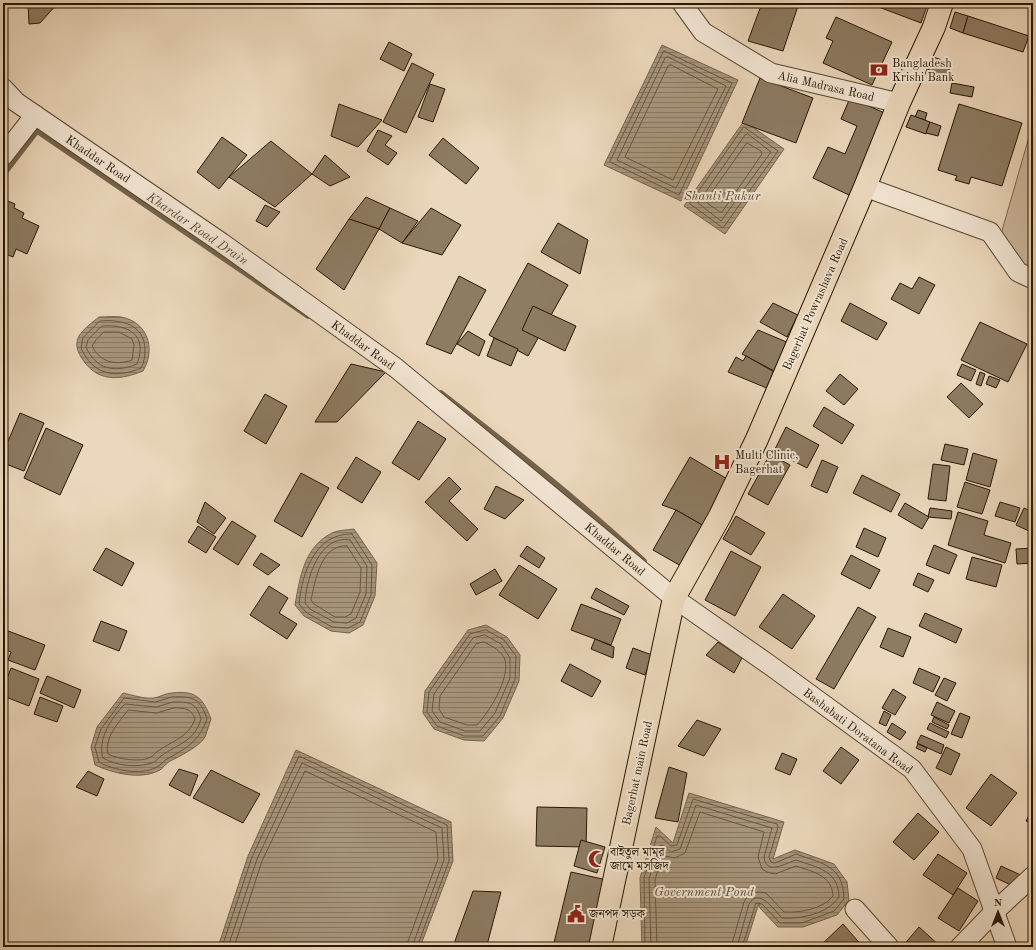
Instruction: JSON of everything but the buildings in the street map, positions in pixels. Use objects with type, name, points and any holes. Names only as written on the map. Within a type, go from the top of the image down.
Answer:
[{"type":"main road","name":"Bagerhat Powrashava Road","points":[[674,598],[720,516],[758,439],[899,103],[934,27],[942,3]]},
{"type":"main road","name":"Bagerhat main Road","points":[[600,947],[674,598]]},
{"type":"street","name":"Alia Madrasa Road","points":[[682,3],[703,32],[771,73],[899,103]]},
{"type":"street","name":"Khaddar Road","points":[[3,88],[16,102],[222,243],[396,368],[674,598]]},
{"type":"street","points":[[3,156],[35,115]]},
{"type":"street","points":[[865,187],[990,232],[1018,272],[1033,279]]},
{"type":"street","name":"Bashabati Doratana Road","points":[[674,598],[771,666],[912,770],[972,849],[1004,939]]},
{"type":"street","points":[[960,947],[994,912],[1033,876]]},
{"type":"street","points":[[855,909],[889,947]]},
{"type":"shaded area","points":[[1033,123],[1033,275],[1024,271],[1001,234]]},
{"type":"water","points":[[662,45],[738,80],[681,201],[604,165]]},
{"type":"water","name":"Shanti Pukur","points":[[744,121],[784,149],[725,234],[684,206]]},
{"type":"water","points":[[99,317],[121,317],[138,324],[143,330],[149,346],[149,354],[143,371],[125,377],[116,378],[101,375],[87,365],[78,352],[77,342],[83,331]]},
{"type":"water","points":[[354,529],[377,563],[375,596],[363,625],[349,633],[331,631],[304,616],[295,605],[299,584],[305,564],[315,546],[332,533]]},
{"type":"water","points":[[486,625],[507,637],[520,655],[519,681],[503,718],[484,741],[464,740],[434,729],[423,713],[425,691],[468,630]]},
{"type":"water","points":[[180,692],[193,694],[198,697],[205,706],[211,719],[205,737],[184,754],[170,761],[160,770],[151,774],[134,775],[118,773],[95,765],[91,747],[97,727],[123,693],[150,698]]},
{"type":"water","points":[[296,750],[451,822],[453,861],[420,947],[218,947],[248,856]]},
{"type":"water","name":"Government Pond","points":[[689,793],[784,822],[773,859],[795,850],[834,864],[847,882],[849,900],[837,915],[803,927],[778,927],[759,907],[759,903],[745,947],[642,947],[640,878],[656,827],[673,843]]},
{"type":"waterway","name":"Khardar Road Drain","points":[[3,175],[37,131],[308,316]]},
{"type":"waterway","points":[[441,393],[570,496],[644,561]]},
{"type":"place","name":"Bangladesh Krishi Bank","points":[[879,70]]},
{"type":"place","name":"Multi Clinic, Bagerhat","points":[[722,462]]},
{"type":"place","name":"বাইতুল মামুর জামে মসজিদ","points":[[597,859]]},
{"type":"place","name":"জনপদ সড়ক","points":[[576,914]]}]
